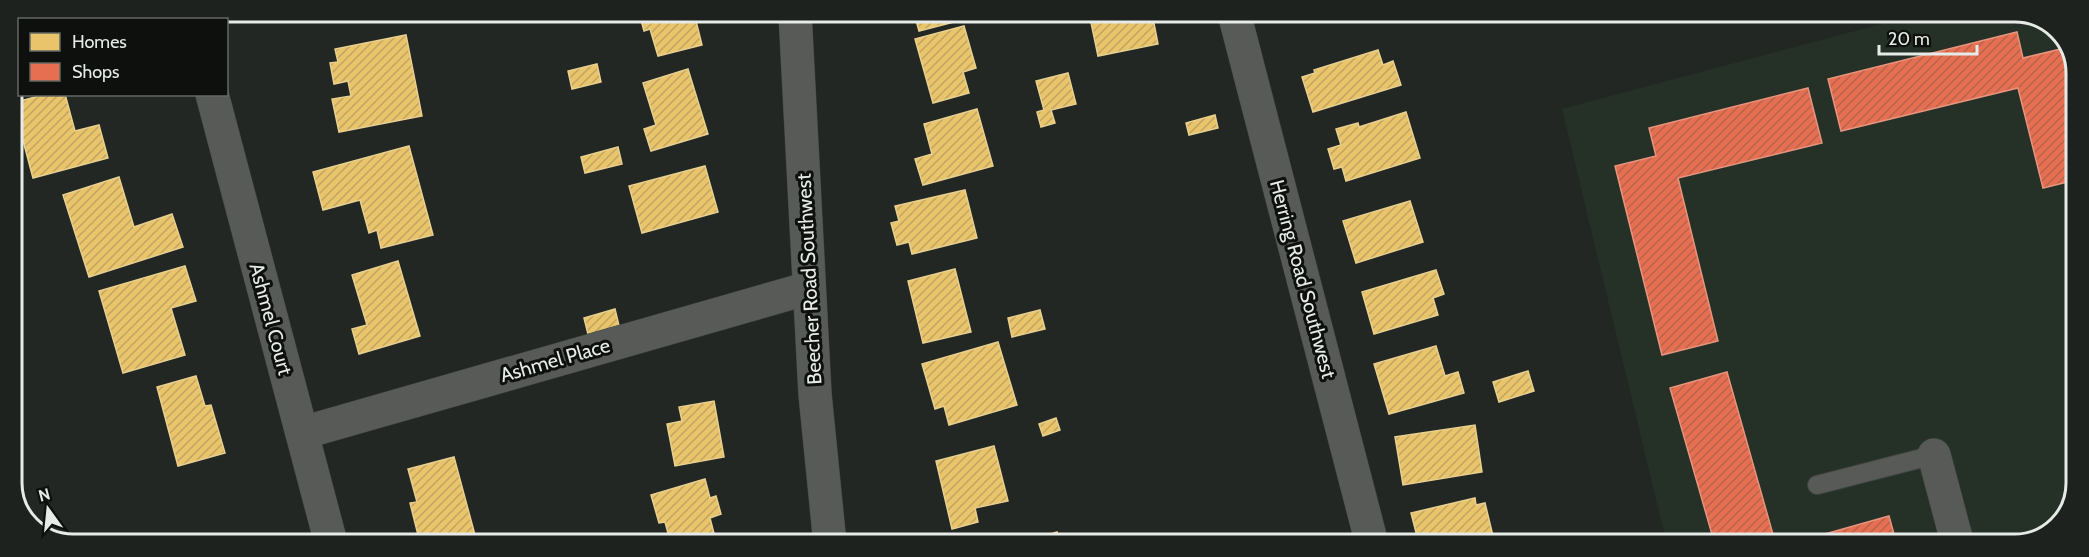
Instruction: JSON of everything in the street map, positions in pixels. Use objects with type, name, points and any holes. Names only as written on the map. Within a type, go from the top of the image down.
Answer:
[{"type":"street","name":"Beecher Road Southwest","points":[[795,22],[815,394],[829,534]]},
{"type":"street","name":"Herring Road Southwest","points":[[1236,22],[1369,534]]},
{"type":"street","name":"Ashmel Court","points":[[213,96],[329,534]]},
{"type":"street","name":"Ashmel Place","points":[[302,433],[809,288]]},
{"type":"street","points":[[1934,455],[1955,534]]},
{"type":"lane","points":[[1816,485],[1934,455]]},
{"type":"shaded area","points":[[1889,22],[2015,22],[2035,26],[2049,35],[2064,57],[2066,70],[2066,483],[2065,497],[2052,520],[2025,534],[1664,534],[1562,109]]},
{"type":"building: Homes","points":[[642,22],[696,22],[702,45],[658,56],[650,29],[644,31]]},
{"type":"building: Homes","points":[[916,22],[954,22],[919,31]]},
{"type":"building: Homes","points":[[1091,22],[1154,22],[1158,44],[1098,56]]},
{"type":"building: Homes","points":[[964,26],[976,68],[963,72],[969,93],[933,103],[915,39]]},
{"type":"building: Homes","points":[[406,35],[422,116],[339,132],[332,99],[351,96],[348,81],[334,84],[330,63],[338,62],[335,49]]},
{"type":"building: Homes","points":[[1378,50],[1383,65],[1393,61],[1401,85],[1313,112],[1302,77],[1315,73],[1314,70]]},
{"type":"building: Homes","points":[[597,64],[601,82],[572,89],[568,71]]},
{"type":"building: Homes","points":[[688,69],[708,134],[651,151],[644,129],[656,125],[643,83]]},
{"type":"building: Homes","points":[[1068,73],[1076,104],[1051,110],[1055,123],[1041,127],[1037,112],[1044,110],[1036,81]]},
{"type":"building: Homes","points":[[39,96],[66,96],[75,131],[99,125],[108,158],[33,178],[22,137],[22,101]]},
{"type":"building: Homes","points":[[977,109],[993,166],[923,185],[915,159],[932,154],[924,124]]},
{"type":"building: Homes","points":[[1406,112],[1420,158],[1346,181],[1342,167],[1334,169],[1328,149],[1341,145],[1336,129],[1358,123],[1359,127]]},
{"type":"building: Homes","points":[[1215,115],[1218,128],[1189,135],[1186,123]]},
{"type":"building: Homes","points":[[409,146],[433,235],[381,248],[377,230],[369,233],[360,200],[323,210],[313,172]]},
{"type":"building: Homes","points":[[618,147],[622,164],[585,173],[581,157]]},
{"type":"building: Homes","points":[[705,166],[718,212],[642,233],[629,186]]},
{"type":"building: Homes","points":[[119,177],[134,227],[172,214],[183,247],[89,277],[63,195]]},
{"type":"building: Homes","points":[[965,190],[977,238],[912,254],[909,242],[897,245],[891,223],[899,221],[895,206]]},
{"type":"building: Homes","points":[[1410,201],[1423,242],[1356,263],[1343,221]]},
{"type":"building: Homes","points":[[398,261],[420,336],[359,354],[352,329],[367,325],[352,275]]},
{"type":"building: Homes","points":[[185,266],[196,301],[171,308],[185,355],[123,373],[99,291]]},
{"type":"building: Homes","points":[[955,269],[971,332],[923,343],[908,281]]},
{"type":"building: Homes","points":[[1436,270],[1444,294],[1433,298],[1438,315],[1374,334],[1362,292]]},
{"type":"building: Homes","points":[[615,309],[621,334],[590,342],[584,318]]},
{"type":"building: Homes","points":[[1040,310],[1045,329],[1012,337],[1008,318]]},
{"type":"building: Homes","points":[[998,342],[1017,405],[949,425],[944,406],[935,409],[922,364]]},
{"type":"building: Homes","points":[[1436,346],[1445,376],[1458,372],[1464,393],[1389,414],[1374,364]]},
{"type":"building: Homes","points":[[1528,371],[1534,391],[1499,402],[1493,382]]},
{"type":"building: Homes","points":[[196,376],[205,406],[211,405],[225,453],[178,466],[157,387]]},
{"type":"building: Homes","points":[[714,401],[724,457],[675,466],[667,424],[682,421],[679,407]]},
{"type":"building: Homes","points":[[1056,418],[1060,430],[1043,436],[1039,424]]},
{"type":"building: Homes","points":[[1475,425],[1482,472],[1403,485],[1395,437]]},
{"type":"building: Homes","points":[[994,446],[1008,501],[975,508],[978,522],[952,529],[936,461]]},
{"type":"building: Homes","points":[[454,457],[475,534],[418,534],[410,503],[417,502],[408,469]]},
{"type":"building: Homes","points":[[705,479],[710,498],[716,496],[721,514],[710,518],[714,534],[668,534],[665,522],[659,523],[651,495]]},
{"type":"building: Homes","points":[[1475,498],[1476,505],[1485,503],[1493,534],[1416,534],[1411,513]]},
{"type":"building: Shops","points":[[2017,32],[2023,58],[2060,49],[2066,70],[2066,182],[2043,188],[2018,88],[1841,131],[1828,79]]},
{"type":"building: Shops","points":[[1808,88],[1822,143],[1678,178],[1718,341],[1662,355],[1615,166],[1656,156],[1649,128]]},
{"type":"building: Shops","points":[[1727,372],[1773,534],[1712,534],[1670,388]]},
{"type":"building: Shops","points":[[1889,516],[1894,534],[1825,534]]}]
